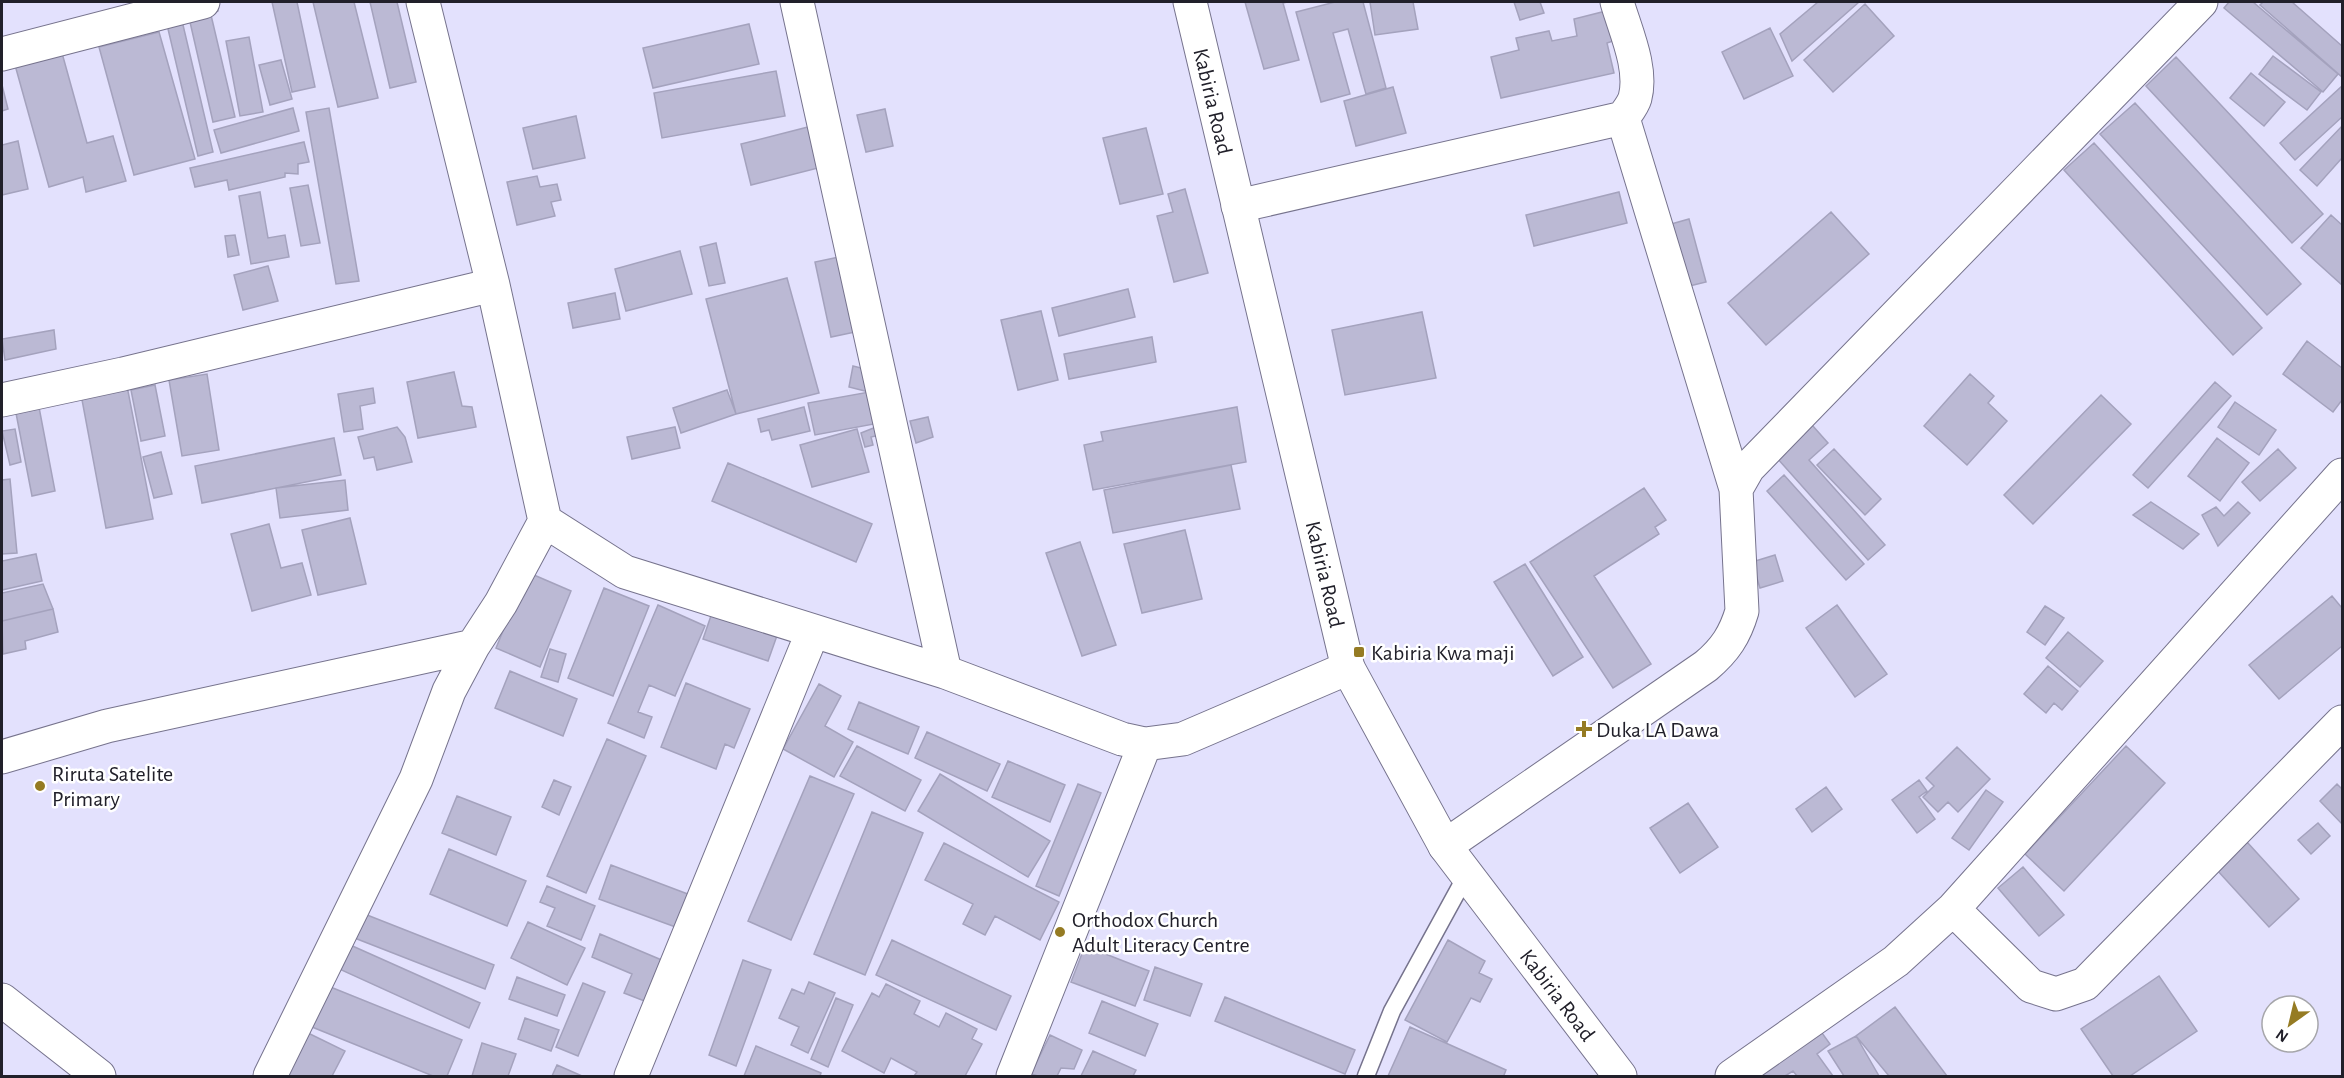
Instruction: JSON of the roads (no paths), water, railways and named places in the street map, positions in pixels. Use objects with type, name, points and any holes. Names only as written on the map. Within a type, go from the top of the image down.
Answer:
[{"type":"street","points":[[2,54],[203,2]]},
{"type":"street","points":[[270,1077],[416,779],[449,691],[473,646],[501,603],[545,521],[493,285],[423,2]]},
{"type":"street","points":[[797,2],[945,672]]},
{"type":"street","name":"Kabiria Road","points":[[1190,2],[1348,668],[1445,846],[1620,1077]]},
{"type":"street","points":[[1238,206],[1623,118],[1635,99],[1636,87],[1634,64],[1617,2]]},
{"type":"street","points":[[1736,489],[1748,468],[1763,451],[2201,2]]},
{"type":"street","points":[[1445,846],[1706,666],[1726,649],[1737,629],[1742,611],[1736,489],[1623,118]]},
{"type":"street","points":[[2,400],[123,374],[493,285]]},
{"type":"street","points":[[1732,1077],[1896,961],[1953,909],[2343,475]]},
{"type":"street","points":[[545,521],[625,572],[945,672],[1122,739],[1145,744],[1183,739],[1348,668]]},
{"type":"street","points":[[631,1077],[813,631]]},
{"type":"street","points":[[2,757],[107,726],[473,646]]},
{"type":"street","points":[[1953,909],[2031,986],[2056,994],[2085,984],[2343,722]]},
{"type":"street","points":[[1013,1077],[1145,744]]},
{"type":"street","points":[[2,1000],[99,1077]]},
{"type":"lane","points":[[1366,1077],[1392,1011],[1467,874]]},
{"type":"place","name":"Kabiria Kwa maji","points":[[1359,652]]},
{"type":"place","name":"Duka LA Dawa","points":[[1584,729]]},
{"type":"place","name":"Riruta Satelite Primary","points":[[40,786]]},
{"type":"place","name":"Orthodox Church Adult Literacy Centre","points":[[1060,932]]}]
